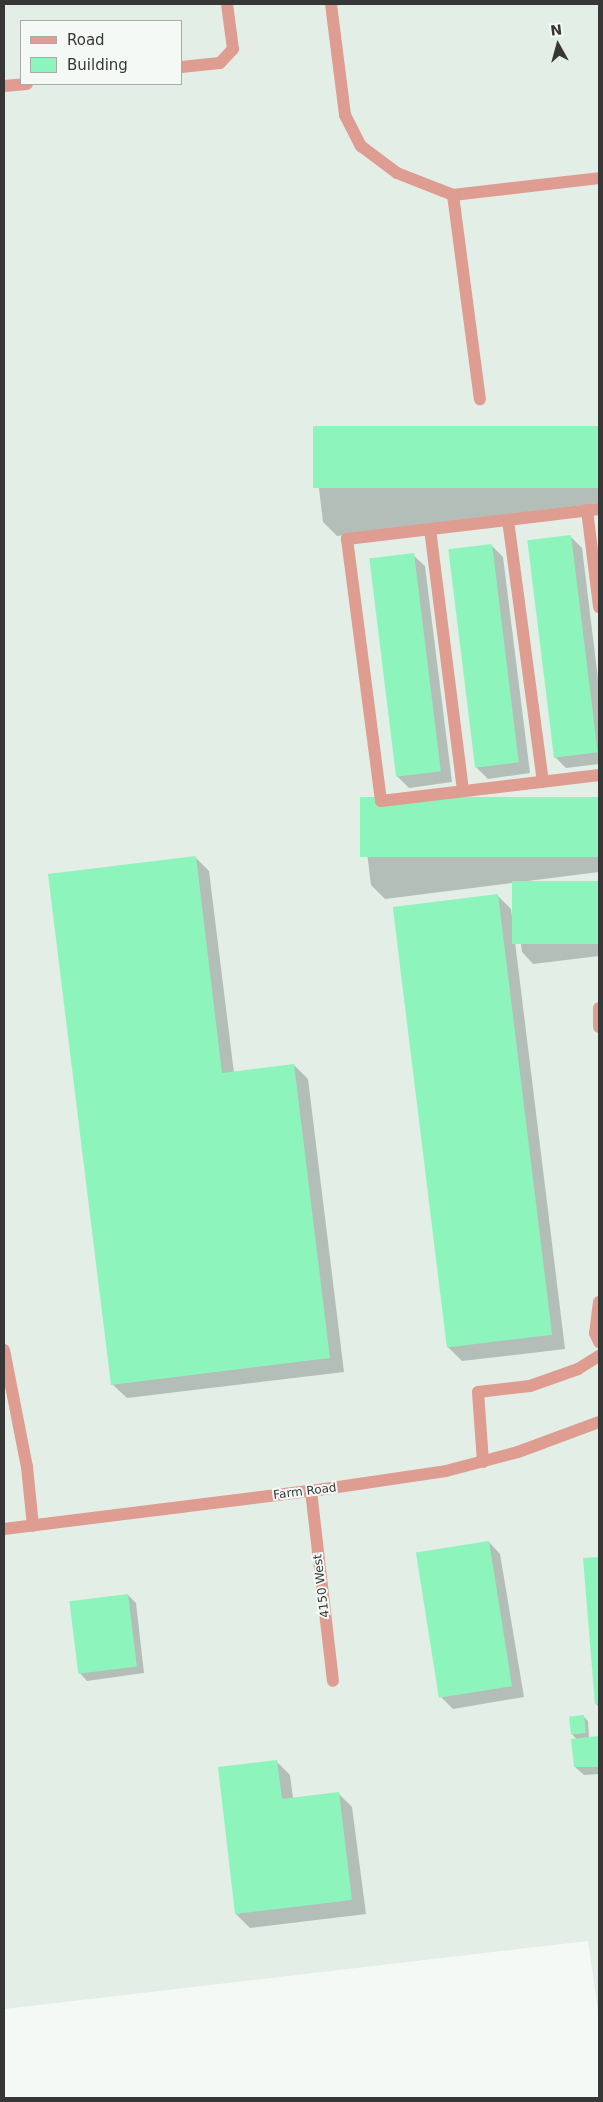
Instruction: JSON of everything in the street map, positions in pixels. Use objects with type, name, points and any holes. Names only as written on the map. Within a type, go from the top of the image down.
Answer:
[{"type":"street","points":[[182,67],[220,63],[233,49],[227,4]]},
{"type":"street","points":[[331,4],[345,115],[361,146],[397,173],[453,195],[599,178]]},
{"type":"street","points":[[4,86],[20,85]]},
{"type":"street","points":[[453,195],[480,399]]},
{"type":"street","points":[[599,607],[593,509],[348,539],[381,801],[599,775]]},
{"type":"street","points":[[508,520],[543,782]]},
{"type":"street","points":[[430,529],[463,791]]},
{"type":"street","points":[[599,1008],[599,1027]]},
{"type":"street","points":[[599,1302],[596,1333],[599,1342]]},
{"type":"street","points":[[4,1350],[27,1467],[33,1526]]},
{"type":"street","points":[[483,1462],[478,1392],[530,1386],[578,1369],[599,1356]]},
{"type":"street","name":"Farm Road","points":[[4,1530],[407,1478],[483,1462],[599,1422]]},
{"type":"street","name":"4150 West","points":[[310,1491],[333,1680]]},
{"type":"shaded area","points":[[4,4],[599,4],[599,2018],[588,1941],[4,2009]]},
{"type":"building","points":[[313,426],[599,426],[599,488],[313,488]]},
{"type":"building","points":[[571,535],[598,752],[554,758],[527,540]]},
{"type":"building","points":[[492,544],[519,762],[475,768],[448,549]]},
{"type":"building","points":[[414,553],[441,771],[396,777],[369,558]]},
{"type":"building","points":[[360,797],[599,797],[599,857],[360,857]]},
{"type":"building","points":[[196,856],[222,1073],[294,1064],[330,1358],[111,1385],[48,874]]},
{"type":"building","points":[[512,881],[599,881],[599,944],[512,944]]},
{"type":"building","points":[[498,894],[552,1335],[447,1348],[393,907]]},
{"type":"building","points":[[489,1541],[512,1686],[439,1698],[416,1553]]},
{"type":"building","points":[[599,1557],[599,1704],[595,1704],[583,1558]]},
{"type":"building","points":[[128,1594],[137,1666],[78,1674],[69,1601]]},
{"type":"building","points":[[584,1715],[586,1733],[571,1734],[569,1717]]},
{"type":"building","points":[[599,1736],[599,1767],[574,1767],[571,1739]]},
{"type":"building","points":[[277,1760],[282,1799],[339,1792],[352,1900],[235,1914],[218,1767]]}]
